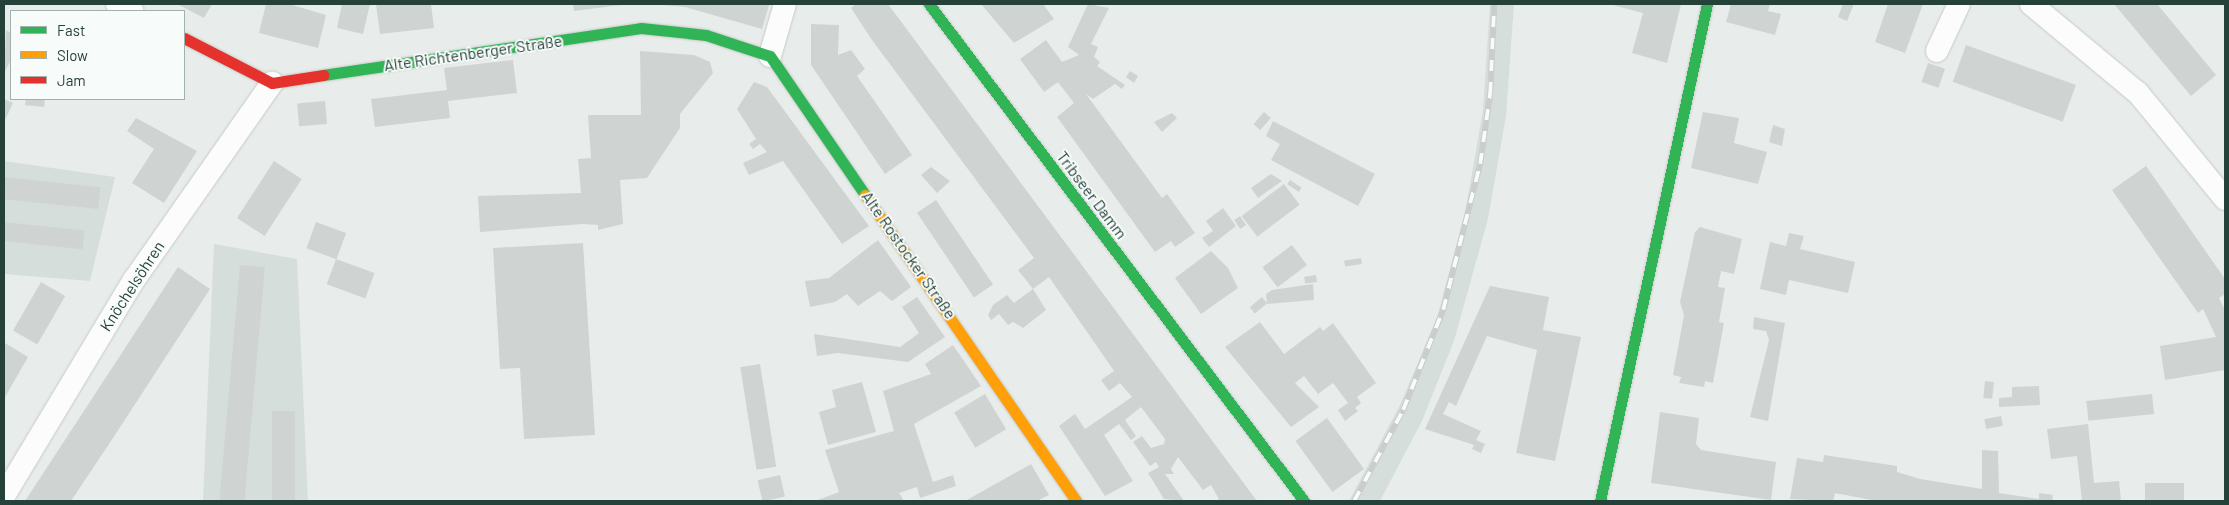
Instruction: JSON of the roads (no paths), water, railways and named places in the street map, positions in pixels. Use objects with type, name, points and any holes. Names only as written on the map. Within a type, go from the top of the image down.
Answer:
[{"type":"street","points":[[117,4],[130,10]]},
{"type":"street","points":[[770,56],[785,4]]},
{"type":"street","name":"Tribseer Damm","points":[[929,4],[1304,501]]},
{"type":"street","points":[[1600,501],[1707,4]]},
{"type":"street","points":[[1937,51],[1959,4]]},
{"type":"street","points":[[2031,4],[2138,94],[2225,200]]},
{"type":"street","name":"Alte Richtenberger Straße","points":[[272,83],[641,28],[706,35],[770,56]]},
{"type":"street","points":[[185,39],[272,83]]},
{"type":"street","name":"Alte Rostocker Straße","points":[[770,56],[1076,501]]},
{"type":"street","name":"Knöchelsöhren","points":[[4,496],[134,280],[272,83]]},
{"type":"street","name":"Tribseer Damm","points":[[1230,404],[1281,493]]},
{"type":"railway","points":[[1354,501],[1403,410],[1443,310],[1480,164],[1490,93],[1494,4]]}]
